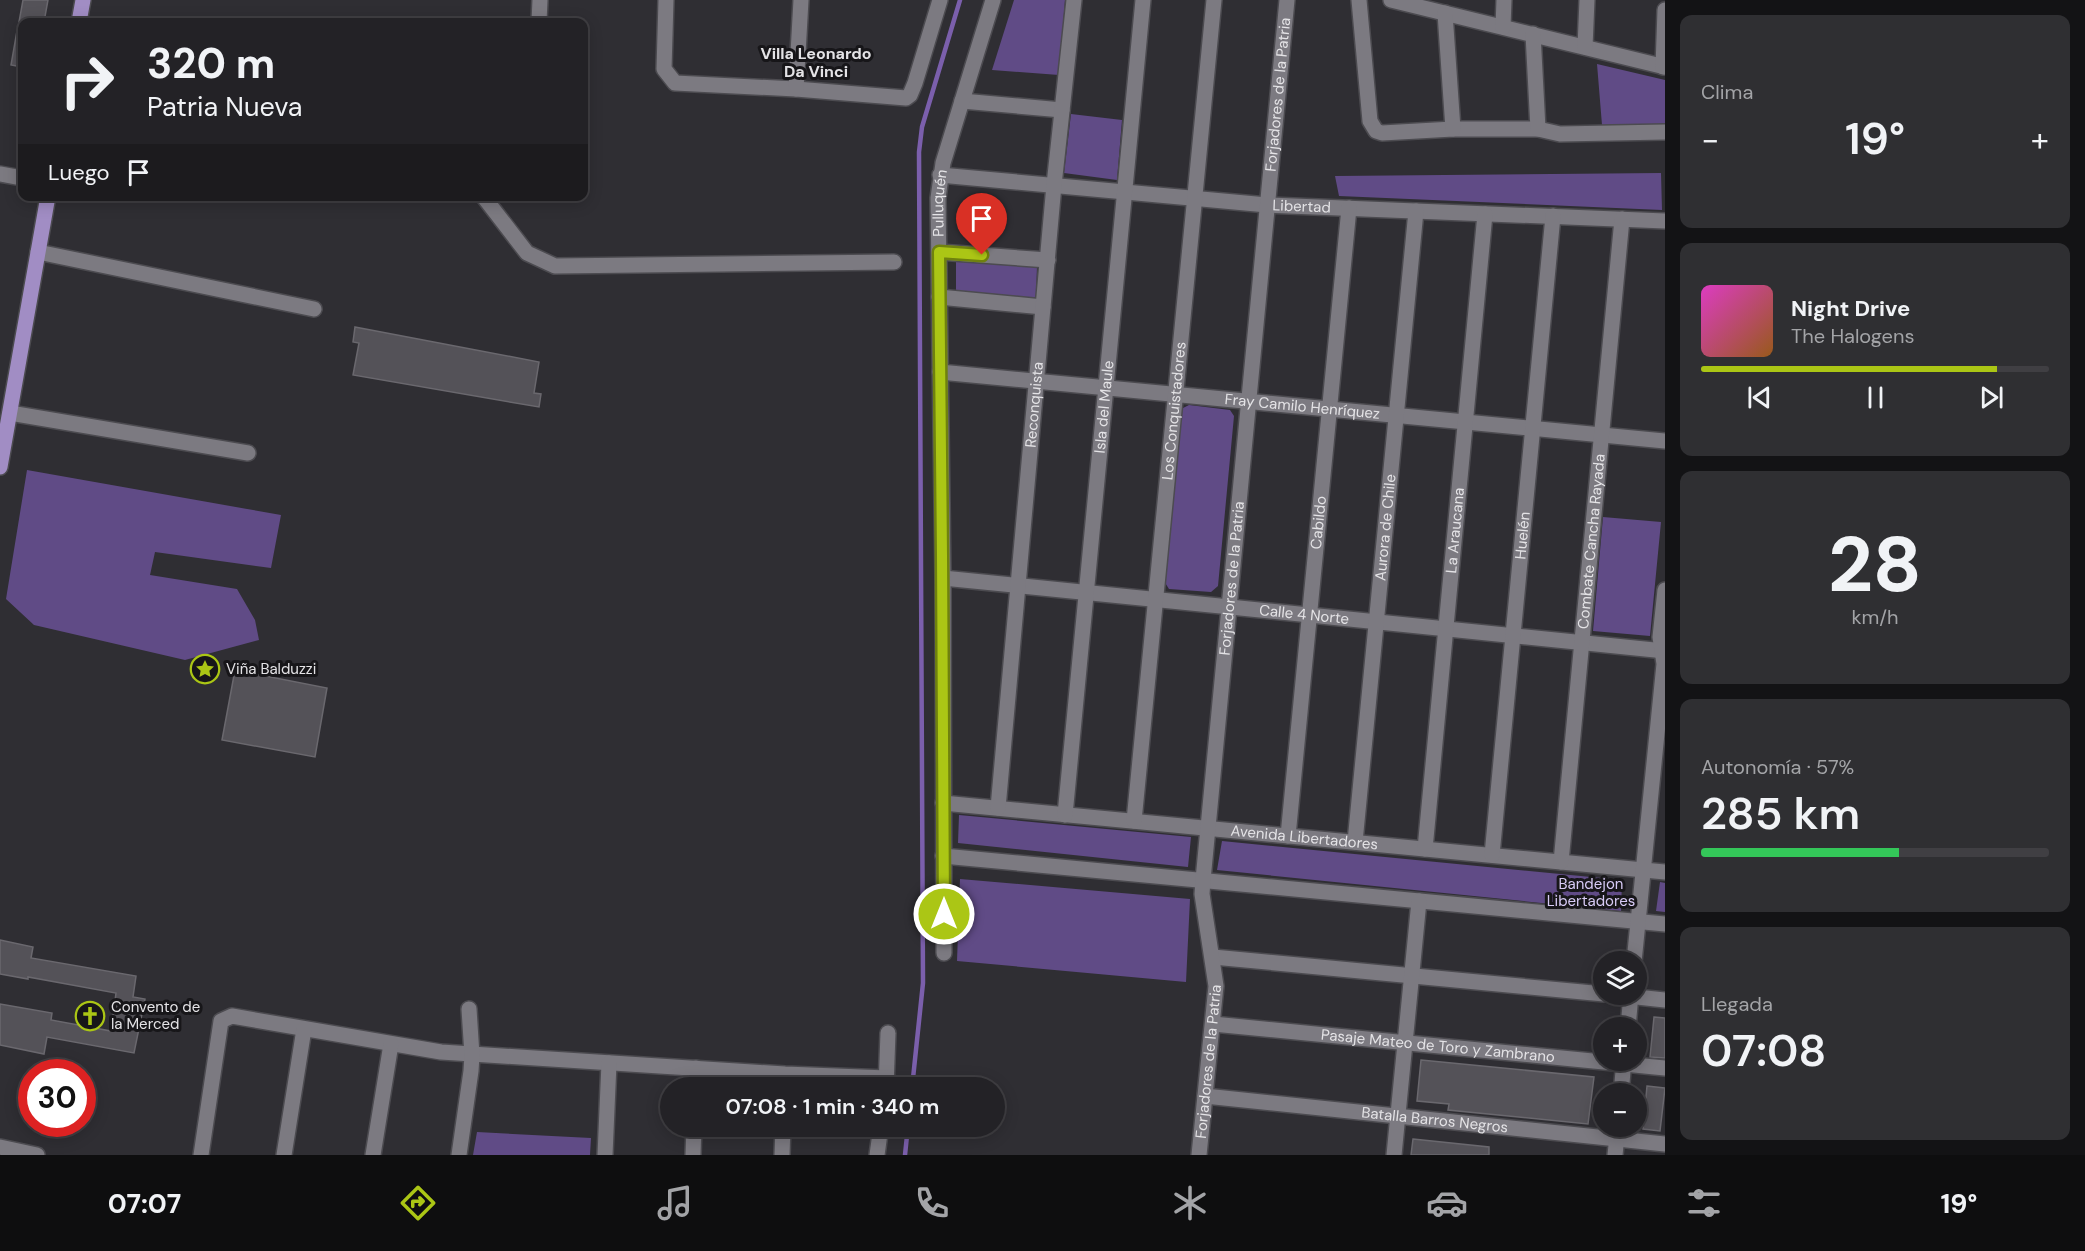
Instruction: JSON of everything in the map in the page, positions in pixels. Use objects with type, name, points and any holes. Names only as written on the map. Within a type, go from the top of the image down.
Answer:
[{"type":"main road","points":[[80,18],[83,0]]},
{"type":"main road","points":[[0,466],[47,201]]},
{"type":"street","points":[[539,18],[540,0]]},
{"type":"street","points":[[666,0],[664,69],[675,83],[796,89],[906,98],[915,83],[940,0]]},
{"type":"street","points":[[796,89],[801,0]]},
{"type":"street","name":"Pulluquén","points":[[944,953],[943,578],[938,198],[940,175],[993,0]]},
{"type":"street","name":"Reconquista","points":[[998,808],[1054,185],[1074,0]]},
{"type":"street","name":"Isla del Maule","points":[[1065,815],[1143,0]]},
{"type":"street","name":"Los Conquistadores","points":[[1134,821],[1214,0]]},
{"type":"street","name":"Forjadores de la Patria","points":[[1199,1155],[1216,986],[1202,894],[1203,880],[1287,0]]},
{"type":"street","points":[[1359,0],[1370,121],[1374,129],[1382,133],[1453,129],[1538,129],[1560,134],[1665,132]]},
{"type":"street","points":[[1391,0],[1424,4],[1445,13],[1664,67],[1665,10]]},
{"type":"street","points":[[1503,27],[1504,0]]},
{"type":"street","points":[[1585,47],[1587,0]]},
{"type":"street","points":[[1445,13],[1453,129]]},
{"type":"street","points":[[1533,34],[1538,129]]},
{"type":"street","points":[[962,101],[1062,110]]},
{"type":"street","points":[[0,174],[18,177]]},
{"type":"street","name":"Libertad","points":[[940,175],[1267,205],[1665,221]]},
{"type":"street","points":[[487,201],[527,253],[555,266],[894,262]]},
{"type":"street","name":"Cabildo","points":[[1288,836],[1349,208]]},
{"type":"street","name":"Aurora de Chile","points":[[1356,842],[1416,211]]},
{"type":"street","name":"La Araucana","points":[[1425,849],[1485,214]]},
{"type":"street","name":"Huelén","points":[[1492,855],[1553,216]]},
{"type":"street","name":"Combate Cancha Rayada","points":[[1561,862],[1622,219]]},
{"type":"street","points":[[38,252],[314,309]]},
{"type":"street","points":[[939,252],[1048,260]]},
{"type":"street","points":[[939,297],[1043,307]]},
{"type":"street","name":"Fray Camilo Henríquez","points":[[940,372],[1665,441]]},
{"type":"street","points":[[9,413],[248,453]]},
{"type":"street","name":"Calle 4 Norte","points":[[943,578],[1664,650]]},
{"type":"street","points":[[1635,951],[1664,664],[1664,650],[1660,637],[1665,590]]},
{"type":"street","name":"Avenida Libertadores","points":[[943,803],[1665,872]]},
{"type":"street","points":[[943,855],[1665,924]]},
{"type":"street","points":[[1394,1155],[1419,901]]},
{"type":"street","points":[[1213,957],[1593,993]]},
{"type":"street","points":[[1647,998],[1665,1000]]},
{"type":"street","points":[[459,1155],[472,1055],[469,1009]]},
{"type":"street","points":[[201,1155],[221,1021],[232,1016],[441,1053],[696,1068],[758,1077]]},
{"type":"street","name":"Pasaje Mateo de Toro y Zambrano","points":[[1213,1024],[1593,1059]]},
{"type":"street","points":[[284,1155],[304,1029]]},
{"type":"street","points":[[886,1077],[888,1033]]},
{"type":"street","points":[[373,1155],[392,1044]]},
{"type":"street","points":[[605,1155],[609,1063]]},
{"type":"street","name":"Pasaje Mateo de Toro y Zambrano","points":[[1647,1065],[1665,1068]]},
{"type":"street","points":[[696,1068],[696,1077]]},
{"type":"street","name":"Batalla Barros Negros","points":[[1205,1096],[1665,1144]]},
{"type":"street","points":[[693,1155],[694,1137]]},
{"type":"street","points":[[782,1155],[783,1137]]},
{"type":"street","points":[[877,1155],[879,1137]]},
{"type":"street","points":[[0,1147],[37,1155]]},
{"type":"green space","points":[[1014,0],[1065,0],[1059,75],[992,70]]},
{"type":"green space","points":[[1597,64],[1665,80],[1665,125],[1602,125]]},
{"type":"green space","points":[[1071,114],[1122,120],[1117,180],[1064,173]]},
{"type":"green space","points":[[1661,173],[1662,210],[1339,196],[1335,176]]},
{"type":"green space","points":[[956,260],[1037,266],[1036,298],[956,291]]},
{"type":"green space","points":[[1189,405],[1230,410],[1234,416],[1218,586],[1211,592],[1169,589],[1164,581],[1177,411]]},
{"type":"green space","points":[[27,470],[281,515],[271,568],[155,552],[150,575],[237,589],[255,620],[259,640],[185,660],[34,625],[6,599]]},
{"type":"green space","points":[[1603,517],[1661,522],[1650,636],[1593,631]]},
{"type":"green space","points":[[959,815],[1191,837],[1188,867],[958,843]]},
{"type":"green space","name":"Bandejon Libertadores","points":[[1222,841],[1622,880],[1621,911],[1217,870]]},
{"type":"green space","points":[[960,879],[1190,899],[1186,982],[957,961]]},
{"type":"green space","points":[[1660,882],[1665,883],[1665,912],[1656,911]]},
{"type":"green space","points":[[477,1132],[591,1138],[590,1155],[473,1155]]},
{"type":"building","points":[[23,0],[48,0],[45,18],[20,18]]},
{"type":"building","points":[[17,31],[18,66],[11,65]]},
{"type":"building","points":[[355,327],[539,362],[534,393],[541,394],[539,407],[353,375],[359,343],[353,342]]},
{"type":"building","points":[[235,670],[327,688],[315,757],[222,740]]},
{"type":"building","points":[[0,940],[33,947],[31,958],[136,976],[133,997],[145,999],[134,1053],[47,1037],[44,1054],[0,1045],[0,1004],[52,1013],[51,1020],[111,1031],[116,993],[0,974]]},
{"type":"building","points":[[1654,1017],[1665,1018],[1665,1058],[1650,1057]]},
{"type":"building","points":[[1421,1060],[1594,1077],[1588,1124],[1448,1110],[1449,1104],[1417,1101]]},
{"type":"building","points":[[1647,1086],[1665,1088],[1660,1131],[1647,1129]]},
{"type":"building","points":[[1413,1139],[1489,1147],[1489,1155],[1411,1155]]},
{"type":"waterway","points":[[913,1077],[923,983],[919,152],[922,127],[960,0]]},
{"type":"waterway","points":[[905,1155],[907,1137]]},
{"type":"place","name":"Viña Balduzzi","points":[[205,669]]},
{"type":"place","name":"Convento de la Merced","points":[[90,1016]]},
{"type":"district","name":"Villa Leonardo Da Vinci","points":[[816,62]]},
{"type":"route","points":[[944,914],[939,252],[982,255]]}]
